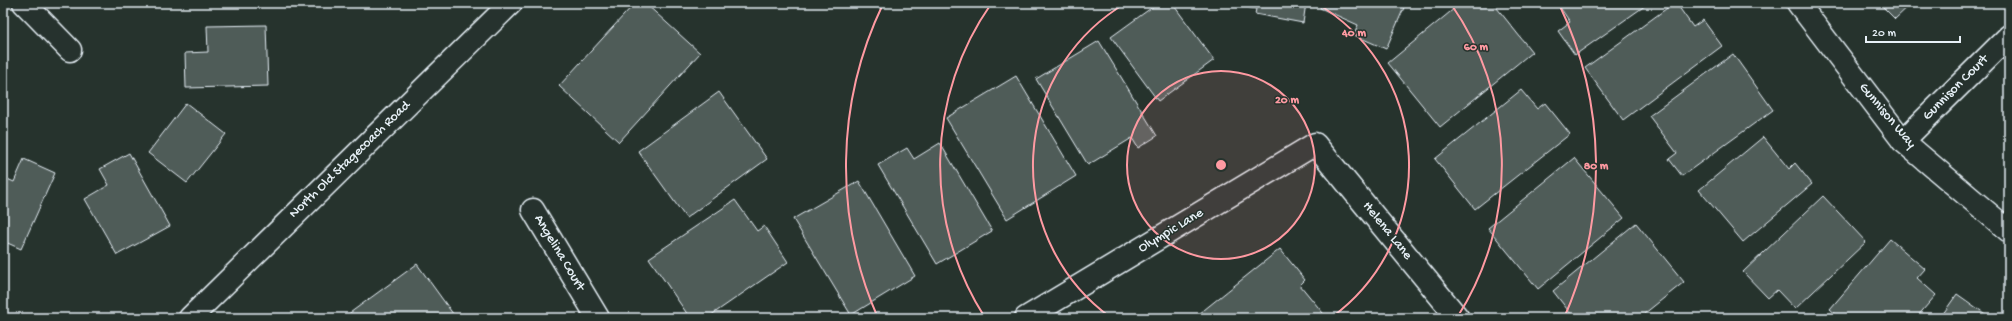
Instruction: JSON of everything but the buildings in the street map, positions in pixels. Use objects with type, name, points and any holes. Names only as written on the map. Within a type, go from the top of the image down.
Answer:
[{"type":"street","points":[[24,3],[70,50]]},
{"type":"street","name":"North Old Stagecoach Road","points":[[190,318],[511,3]]},
{"type":"street","name":"Gunnison Way","points":[[1798,3],[1903,141],[2009,232]]},
{"type":"street","name":"Gunnison Court","points":[[1903,141],[2009,36]]},
{"type":"street","name":"Olympic Lane","points":[[1026,318],[1315,144]]},
{"type":"street","name":"Helena Lane","points":[[1315,144],[1458,318]]},
{"type":"street","name":"Angelina Court","points":[[533,210],[598,318]]}]
